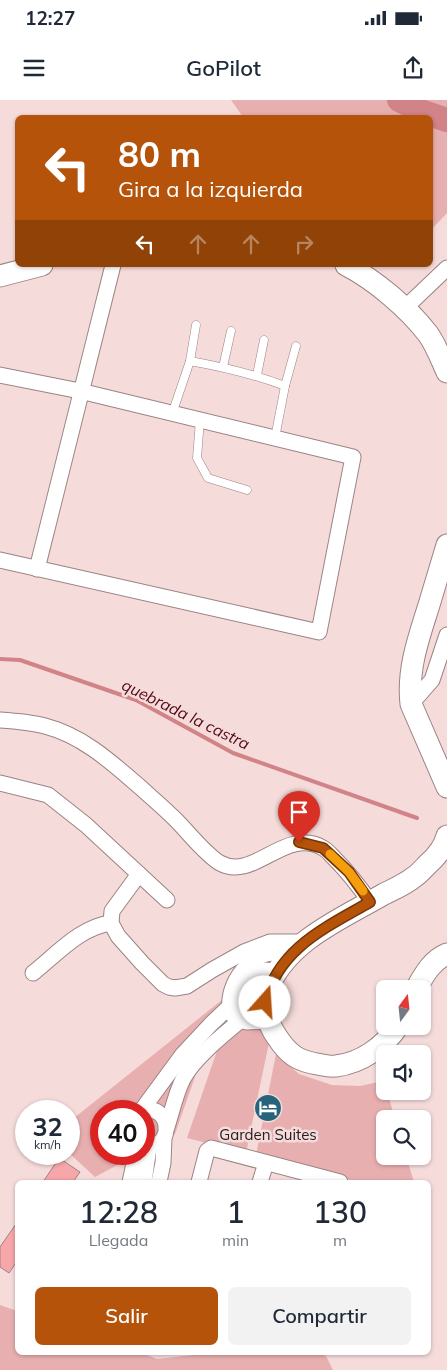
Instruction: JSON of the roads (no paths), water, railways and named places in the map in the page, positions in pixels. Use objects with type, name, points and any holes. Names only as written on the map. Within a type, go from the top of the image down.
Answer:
[{"type":"street","points":[[0,276],[34,267]]},
{"type":"street","points":[[37,569],[111,267]]},
{"type":"street","points":[[350,267],[358,271],[405,308],[428,335],[447,372]]},
{"type":"street","points":[[405,308],[447,268]]},
{"type":"street","points":[[0,375],[80,391],[353,457],[319,632],[0,560]]},
{"type":"street","points":[[447,545],[414,651],[409,690],[411,704],[447,788]]},
{"type":"street","points":[[411,704],[432,680],[447,635]]},
{"type":"street","points":[[0,720],[31,722],[47,726],[89,745],[113,763],[168,812],[219,862],[231,867],[242,866],[292,844],[299,842],[312,844],[323,848],[349,872],[370,902]]},
{"type":"street","points":[[0,782],[48,795],[86,825],[167,900]]},
{"type":"street","points":[[392,1035],[379,1048],[367,1056],[335,1066],[312,1063],[290,1055],[278,1039],[269,1021],[265,1002],[269,986],[283,964],[305,942],[315,934],[413,878],[433,860],[447,836]]},
{"type":"street","points":[[139,874],[112,911],[111,923],[118,936],[163,984],[175,988],[187,986],[244,952],[270,942],[305,942]]},
{"type":"street","points":[[33,974],[84,931],[98,924],[111,923]]},
{"type":"street","points":[[269,1021],[242,1021],[231,1014],[228,1004],[235,981],[241,972],[255,960],[274,952],[283,964]]},
{"type":"street","points":[[421,980],[426,971],[441,956],[447,954]]},
{"type":"street","points":[[155,1144],[160,1142],[165,1133],[182,1081],[187,1072],[223,1035],[242,1021],[243,1007],[250,982],[255,975],[264,970],[283,964]]},
{"type":"street","points":[[149,1100],[183,1054],[210,1024],[229,1007]]},
{"type":"street","points":[[155,1111],[162,1116],[165,1133],[164,1154],[159,1180]]},
{"type":"street","points":[[200,1180],[207,1151],[211,1148],[332,1180]]},
{"type":"street","points":[[261,1180],[266,1163]]},
{"type":"street","points":[[131,1180],[137,1165]]},
{"type":"street","points":[[143,1165],[144,1180]]},
{"type":"lane","points":[[172,414],[190,361],[196,325]]},
{"type":"lane","points":[[223,367],[230,332]]},
{"type":"lane","points":[[257,375],[264,340]]},
{"type":"lane","points":[[275,438],[285,386],[296,346]]},
{"type":"lane","points":[[190,361],[257,375],[285,386]]},
{"type":"lane","points":[[200,420],[197,458],[208,478],[246,490]]},
{"type":"waterway","points":[[399,100],[432,115]]},
{"type":"waterway","points":[[433,115],[447,120]]},
{"type":"waterway","name":"quebrada la castra","points":[[0,659],[20,660],[136,700],[233,753],[417,818]]},
{"type":"place","name":"Garden Suites","points":[[268,1108]]}]
